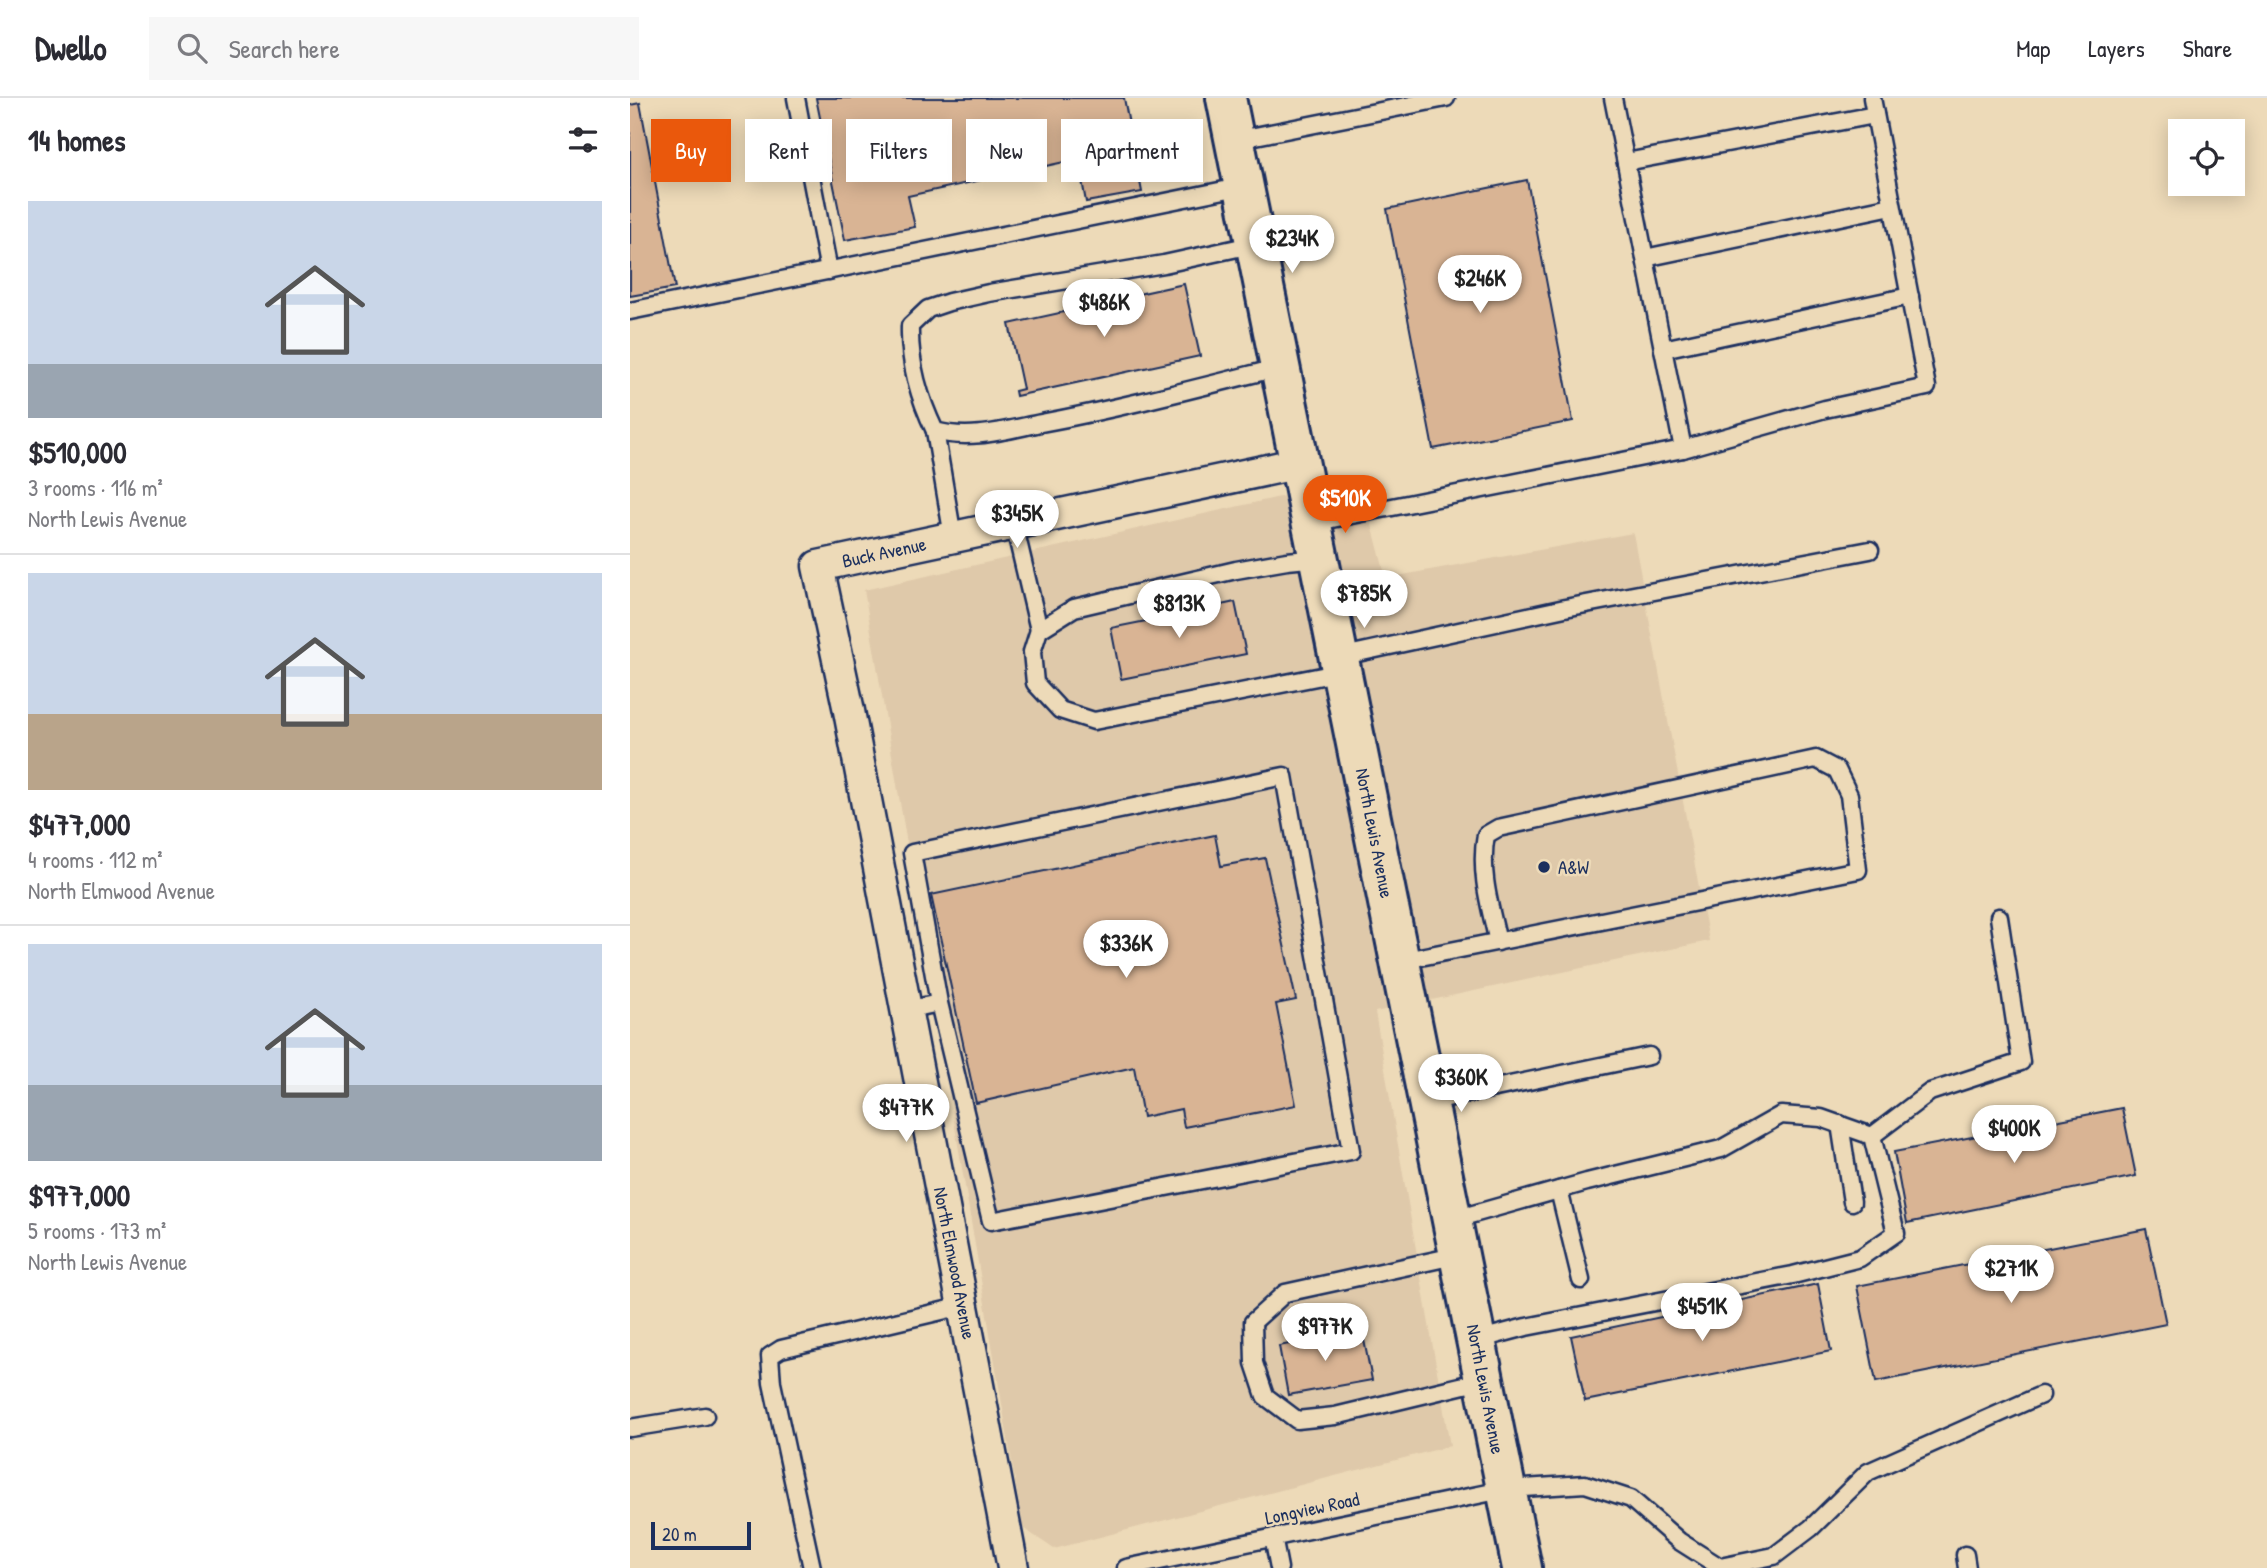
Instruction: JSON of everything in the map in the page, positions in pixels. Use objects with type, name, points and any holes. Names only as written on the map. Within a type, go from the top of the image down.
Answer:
[{"type":"main road","name":"North Lewis Avenue","points":[[1226,98],[1522,1568]]},
{"type":"street","name":"Buck Avenue","points":[[849,711],[818,566],[1300,463]]},
{"type":"street","name":"North Elmwood Avenue","points":[[849,711],[1013,1568]]},
{"type":"lane","points":[[796,98],[829,271]]},
{"type":"lane","points":[[1235,140],[1446,98]]},
{"type":"lane","points":[[1614,98],[1683,449]]},
{"type":"lane","points":[[1039,630],[1074,608],[1236,570],[1287,561],[1315,541],[1683,449],[1825,409],[1927,387],[1872,98]]},
{"type":"lane","points":[[1626,162],[1875,115]]},
{"type":"lane","points":[[630,311],[1244,186]]},
{"type":"lane","points":[[1645,258],[1892,206]]},
{"type":"lane","points":[[954,537],[935,431],[927,414],[909,350],[910,326],[928,309],[989,293],[1096,277],[1255,244]]},
{"type":"lane","points":[[1663,349],[1910,296]]},
{"type":"lane","points":[[935,431],[951,436],[990,434],[1132,404],[1281,368]]},
{"type":"lane","points":[[1014,524],[1039,630],[1032,652],[1035,683],[1060,710],[1094,721],[1341,665],[1591,603],[1870,550]]},
{"type":"lane","points":[[1400,961],[1497,942],[1858,870],[1849,796],[1837,770],[1816,759],[1498,828],[1486,835],[1483,850],[1485,881],[1497,942]]},
{"type":"lane","points":[[1284,776],[1351,1150],[991,1221],[939,1003],[912,853],[1284,776]]},
{"type":"lane","points":[[1872,1136],[1930,1092],[2021,1062],[1998,917]]},
{"type":"lane","points":[[906,1010],[939,1003]]},
{"type":"lane","points":[[1429,1102],[1649,1056]]},
{"type":"lane","points":[[1485,1380],[1335,1416],[1297,1420],[1265,1396],[1254,1363],[1253,1322],[1285,1293],[1456,1237],[1559,1190],[1721,1149],[1781,1115],[1821,1118],[1872,1136]]},
{"type":"lane","points":[[1840,1124],[1852,1202]]},
{"type":"lane","points":[[1477,1340],[1526,1326],[1781,1278],[1860,1258],[1896,1233],[1872,1136]]},
{"type":"lane","points":[[1559,1190],[1581,1280]]},
{"type":"lane","points":[[812,1568],[772,1383],[770,1356],[781,1349],[962,1306]]},
{"type":"lane","name":"Longview Road","points":[[1126,1568],[1507,1489],[1585,1483],[1631,1499],[1679,1541],[1720,1567],[1774,1556],[1811,1528],[1868,1472],[2040,1395]]},
{"type":"lane","points":[[630,1428],[705,1416]]},
{"type":"lane","points":[[1273,1537],[1279,1568]]},
{"type":"shaded area","points":[[1360,479],[1386,578],[1633,533],[1709,941],[1375,1012],[1450,1446],[1054,1549],[1023,1528],[864,590]]},
{"type":"building","points":[[816,98],[1124,98],[1128,119],[1061,119],[1061,163],[1047,166],[1047,119],[966,119],[966,182],[972,182],[908,196],[915,227],[845,240],[832,176],[832,119],[820,119]]},
{"type":"building","points":[[640,103],[651,161],[651,182],[655,182],[675,288],[630,296],[630,105]]},
{"type":"building","points":[[1527,180],[1573,421],[1433,449],[1387,209]]},
{"type":"building","points":[[1082,182],[1140,182],[1142,192],[1086,202]]},
{"type":"building","points":[[1184,284],[1200,356],[1016,396],[1015,391],[1023,389],[1009,324],[1078,309],[1077,302],[1096,298],[1097,303]]},
{"type":"building","points":[[1211,602],[1212,607],[1235,602],[1246,654],[1121,679],[1111,628],[1186,613],[1184,608]]},
{"type":"building","points":[[1215,835],[1221,866],[1265,858],[1296,1000],[1276,1004],[1296,1105],[1184,1127],[1181,1109],[1143,1117],[1134,1067],[976,1103],[931,895]]},
{"type":"building","points":[[2122,1108],[2136,1176],[1907,1223],[1894,1152]]},
{"type":"building","points":[[2146,1229],[2166,1324],[1876,1382],[1857,1286]]},
{"type":"building","points":[[1818,1284],[1831,1351],[1585,1401],[1571,1336]]},
{"type":"building","points":[[1362,1330],[1372,1380],[1288,1395],[1279,1346]]},
{"type":"place","name":"A&W","points":[[1544,867]]}]
